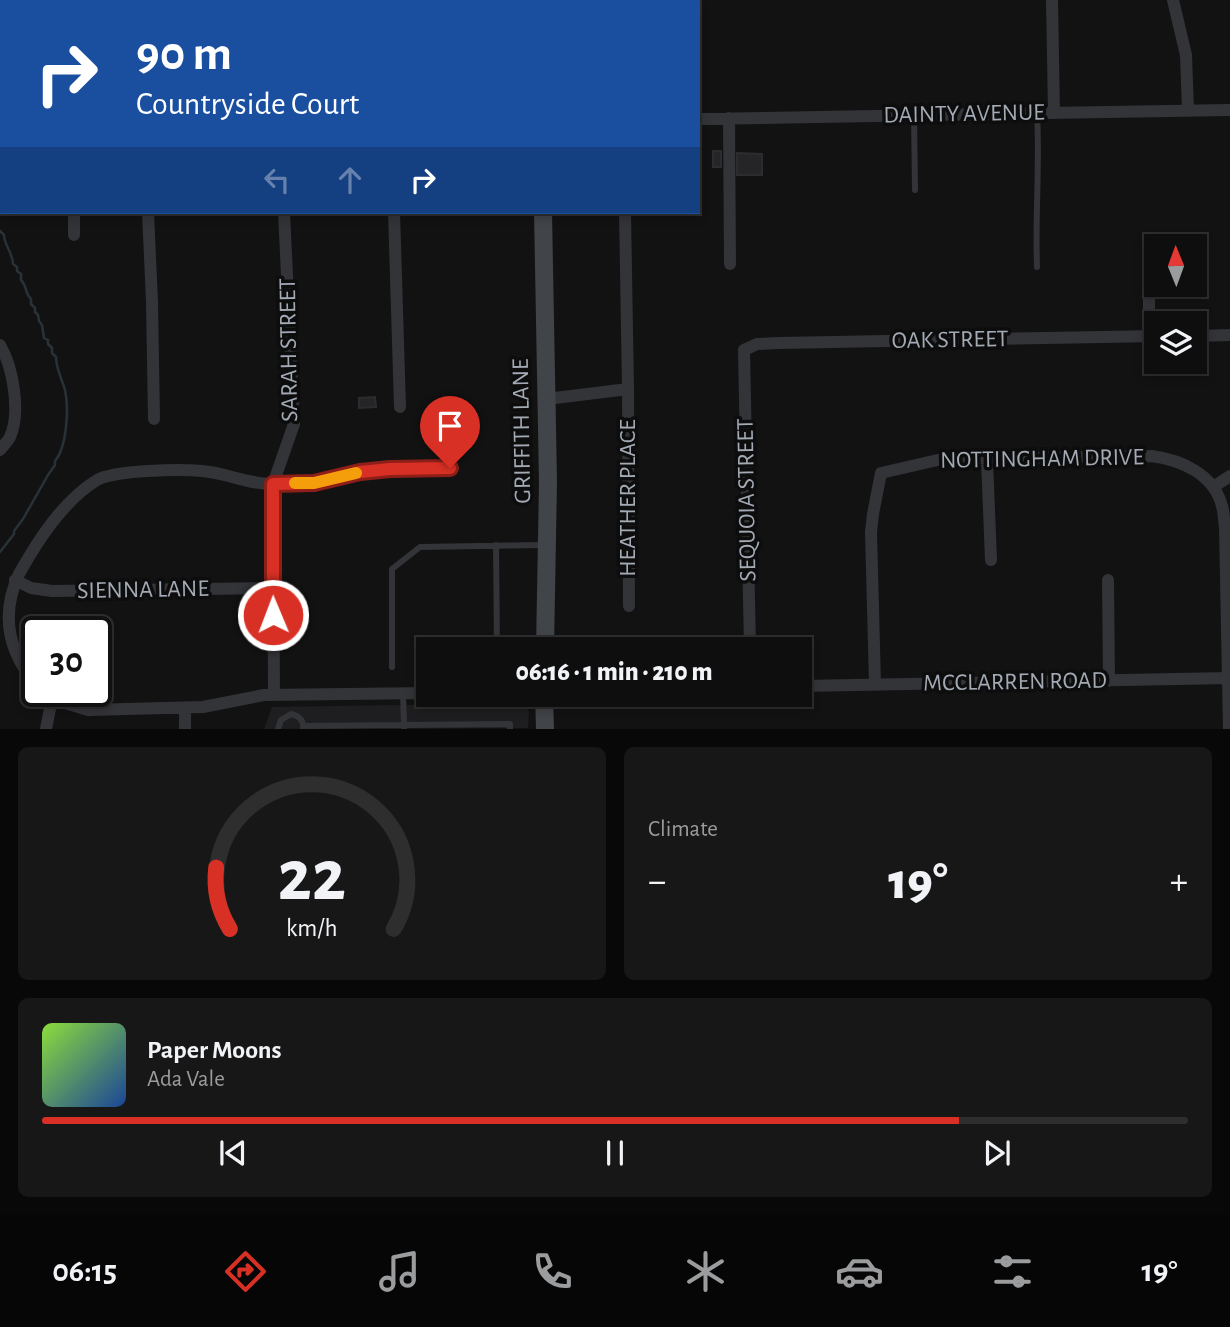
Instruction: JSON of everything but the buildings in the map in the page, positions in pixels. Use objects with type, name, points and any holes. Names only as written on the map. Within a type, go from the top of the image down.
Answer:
[{"type":"street","points":[[1052,0],[1054,113]]},
{"type":"street","points":[[1174,0],[1186,55],[1188,110]]},
{"type":"street","name":"DAINTY AVENUE","points":[[700,118],[1230,110]]},
{"type":"street","points":[[729,118],[730,264]]},
{"type":"street","points":[[74,214],[74,236]]},
{"type":"street","points":[[148,214],[154,419]]},
{"type":"street","name":"SARAH STREET","points":[[274,695],[273,484],[294,424],[284,214]]},
{"type":"street","points":[[394,214],[400,407]]},
{"type":"street","name":"GRIFFITH LANE","points":[[543,214],[547,399],[545,637]]},
{"type":"street","name":"HEATHER PLACE","points":[[625,214],[629,606]]},
{"type":"street","points":[[1207,336],[1230,335]]},
{"type":"street","name":"OAK STREET","points":[[744,350],[757,344],[1144,336]]},
{"type":"street","points":[[0,345],[12,379],[16,411],[10,437],[0,450]]},
{"type":"street","name":"SEQUOIA STREET","points":[[744,350],[750,637]]},
{"type":"street","name":"HEATHER PLACE","points":[[547,399],[628,389]]},
{"type":"street","name":"NOTTINGHAM DRIVE","points":[[875,684],[872,533],[881,474],[942,459],[1152,456],[1170,458],[1189,465],[1213,486]]},
{"type":"street","points":[[987,460],[991,560]]},
{"type":"street","points":[[21,667],[12,649],[6,625],[9,599],[15,580],[54,522],[75,497],[99,479],[132,471],[202,471],[257,483],[314,483],[360,472],[450,468]]},
{"type":"street","points":[[1229,729],[1225,528],[1222,504],[1213,486],[1230,477]]},
{"type":"street","name":"SIENNA LANE","points":[[15,580],[31,587],[52,591],[273,588]]},
{"type":"street","points":[[1108,580],[1109,681]]},
{"type":"street","name":"MCCLARREN ROAD","points":[[812,686],[1229,678]]},
{"type":"street","points":[[80,707],[88,710],[185,708],[274,695],[416,694]]},
{"type":"street","points":[[46,729],[47,707]]},
{"type":"street","points":[[544,707],[545,729]]},
{"type":"street","points":[[185,708],[185,729]]},
{"type":"lane","points":[[1037,113],[1037,267]]},
{"type":"lane","points":[[914,115],[915,190]]},
{"type":"lane","points":[[496,545],[497,637]]},
{"type":"lane","points":[[392,667],[392,569],[419,547],[547,545]]},
{"type":"lane","points":[[403,694],[404,727]]},
{"type":"lane","points":[[279,728],[281,719],[291,714],[299,717],[303,727],[510,724],[510,729]]},
{"type":"shaded area","points":[[416,705],[416,707],[526,707],[529,712],[528,728],[264,729],[272,707]]},
{"type":"waterway","points":[[0,231],[38,315],[44,338],[48,340],[56,357],[67,407],[62,447],[55,465],[14,534],[0,552]]},
{"type":"slow traffic","points":[[295,483],[314,483],[356,473]]},
{"type":"route","points":[[273,615],[273,484],[314,483],[360,472],[390,469],[450,468]]}]
